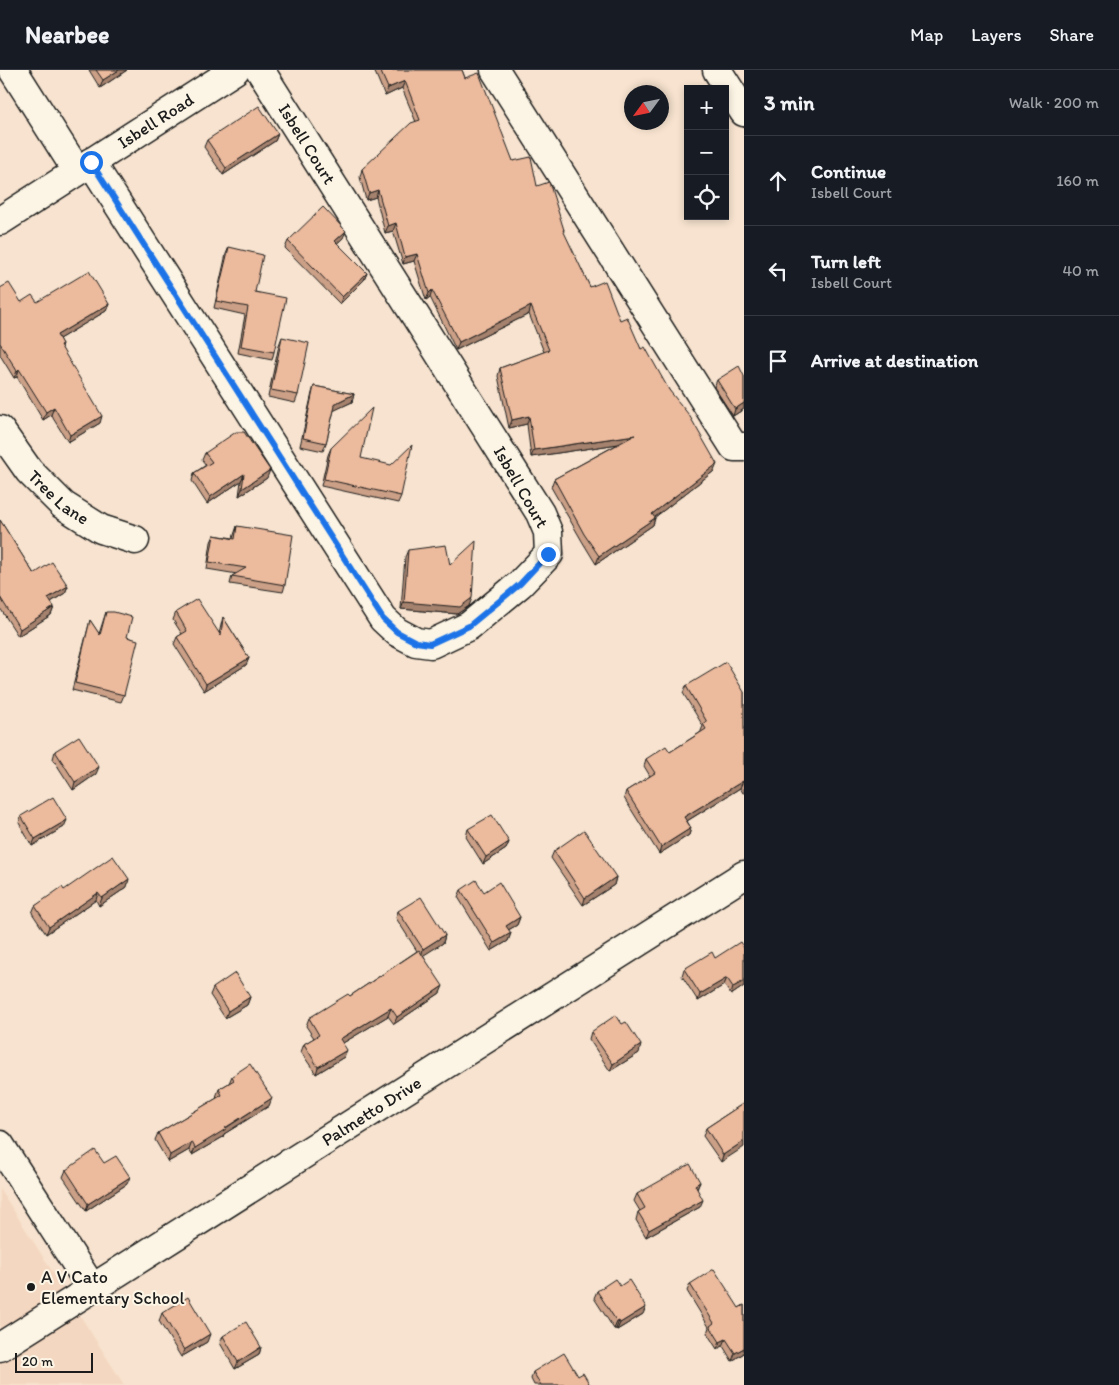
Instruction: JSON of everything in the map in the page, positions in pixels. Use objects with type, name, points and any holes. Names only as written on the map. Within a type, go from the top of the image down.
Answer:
[{"type":"street","name":"Isbell Court","points":[[13,70],[84,167],[383,619],[397,632],[416,642],[430,644],[469,626],[520,584],[548,554],[548,532],[540,513],[260,70]]},
{"type":"street","name":"Isbell Road","points":[[0,221],[235,70]]},
{"type":"street","points":[[495,70],[739,447]]},
{"type":"street","points":[[717,70],[744,112]]},
{"type":"street","name":"Tree Lane","points":[[0,430],[29,471],[63,505],[101,529],[135,540]]},
{"type":"street","name":"Palmetto Drive","points":[[0,1347],[744,875]]},
{"type":"street","points":[[0,1144],[92,1288]]},
{"type":"shaded area","name":"A V Cato Elementary School","points":[[0,1189],[124,1385],[0,1385]]},
{"type":"building","points":[[96,70],[119,70],[103,80]]},
{"type":"building","points":[[380,70],[462,70],[465,78],[479,73],[513,161],[531,157],[537,186],[549,182],[563,230],[590,287],[605,281],[620,320],[627,317],[641,349],[645,347],[669,390],[689,415],[717,464],[652,514],[655,518],[599,556],[584,534],[554,479],[635,435],[534,450],[529,416],[512,420],[500,368],[549,350],[531,306],[459,342],[432,290],[429,293],[417,254],[405,257],[396,223],[388,226],[378,190],[369,193],[362,169],[411,123],[420,120],[405,81],[388,88]]},
{"type":"building","points":[[259,106],[278,134],[226,168],[207,140]]},
{"type":"building","points":[[323,207],[346,231],[335,241],[367,273],[342,297],[288,241]]},
{"type":"building","points":[[229,247],[263,255],[255,292],[286,298],[274,352],[241,346],[248,307],[216,301]]},
{"type":"building","points":[[89,271],[109,304],[57,335],[62,344],[60,345],[102,416],[70,435],[54,407],[46,412],[0,343],[0,288],[9,283],[21,302],[32,295],[37,302]]},
{"type":"building","points":[[282,337],[309,343],[298,395],[271,390]]},
{"type":"building","points":[[739,366],[744,376],[744,403],[735,409],[717,380]]},
{"type":"building","points":[[314,386],[354,394],[334,404],[326,443],[303,438]]},
{"type":"building","points":[[372,408],[361,458],[391,465],[412,445],[401,496],[324,479],[331,448]]},
{"type":"building","points":[[236,432],[244,432],[270,470],[242,489],[244,474],[210,497],[194,473],[212,462],[205,453]]},
{"type":"building","points":[[0,520],[34,574],[52,562],[68,586],[48,598],[54,607],[20,629],[0,597]]},
{"type":"building","points":[[237,526],[293,535],[285,585],[232,576],[246,568],[209,562],[214,535],[235,539]]},
{"type":"building","points":[[476,541],[472,598],[460,607],[404,602],[408,550],[446,545],[450,565]]},
{"type":"building","points":[[197,599],[221,636],[223,617],[249,658],[206,684],[177,637],[187,631],[176,612]]},
{"type":"building","points":[[106,612],[114,612],[132,617],[127,637],[138,640],[124,695],[75,683],[90,620],[100,635]]},
{"type":"building","points":[[726,662],[744,692],[744,783],[743,781],[684,817],[691,828],[661,847],[626,791],[655,773],[646,759],[666,746],[670,752],[706,729],[703,724],[707,722],[686,686]]},
{"type":"building","points":[[79,736],[99,767],[75,782],[55,751]]},
{"type":"building","points":[[53,797],[67,820],[35,839],[21,816]]},
{"type":"building","points":[[492,815],[509,842],[486,857],[468,829]]},
{"type":"building","points":[[584,830],[616,877],[585,898],[554,851]]},
{"type":"building","points":[[113,856],[129,879],[102,898],[98,893],[49,927],[35,906],[62,887],[64,890]]},
{"type":"building","points":[[476,880],[484,892],[499,882],[520,917],[506,926],[511,933],[494,943],[461,890]]},
{"type":"building","points":[[421,897],[445,935],[423,949],[398,911]]},
{"type":"building","points":[[740,942],[744,948],[744,981],[733,987],[727,978],[700,994],[684,969],[712,952],[715,958]]},
{"type":"building","points":[[419,950],[443,986],[397,1017],[391,1008],[340,1039],[347,1050],[318,1067],[304,1044],[319,1035],[309,1018],[348,994],[350,996]]},
{"type":"building","points":[[235,973],[250,997],[228,1011],[213,988]]},
{"type":"building","points":[[616,1015],[622,1024],[626,1022],[641,1045],[613,1064],[591,1032]]},
{"type":"building","points":[[250,1064],[272,1098],[195,1148],[192,1142],[170,1155],[158,1133],[222,1095],[219,1089],[234,1080],[232,1076]]},
{"type":"building","points":[[744,1103],[744,1141],[723,1155],[706,1128]]},
{"type":"building","points":[[95,1150],[104,1163],[116,1156],[130,1177],[88,1204],[66,1170]]},
{"type":"building","points":[[690,1164],[700,1182],[695,1185],[703,1200],[649,1230],[638,1212],[645,1208],[637,1194]]},
{"type":"building","points":[[714,1269],[739,1308],[744,1305],[744,1348],[735,1353],[726,1339],[720,1342],[710,1326],[714,1323],[690,1284]]},
{"type":"building","points":[[615,1279],[620,1286],[629,1280],[646,1307],[620,1323],[619,1321],[617,1322],[597,1291]]},
{"type":"building","points":[[188,1297],[210,1334],[184,1350],[162,1313]]},
{"type":"building","points":[[246,1322],[261,1347],[238,1362],[223,1336]]},
{"type":"building","points":[[564,1353],[578,1376],[583,1373],[590,1385],[541,1385],[533,1372]]},
{"type":"place","name":"A V Cato Elementary School","points":[[31,1287]]},
{"type":"route","points":[[91,162],[383,619],[397,632],[416,642],[430,644],[469,626],[520,584],[548,554]]}]
